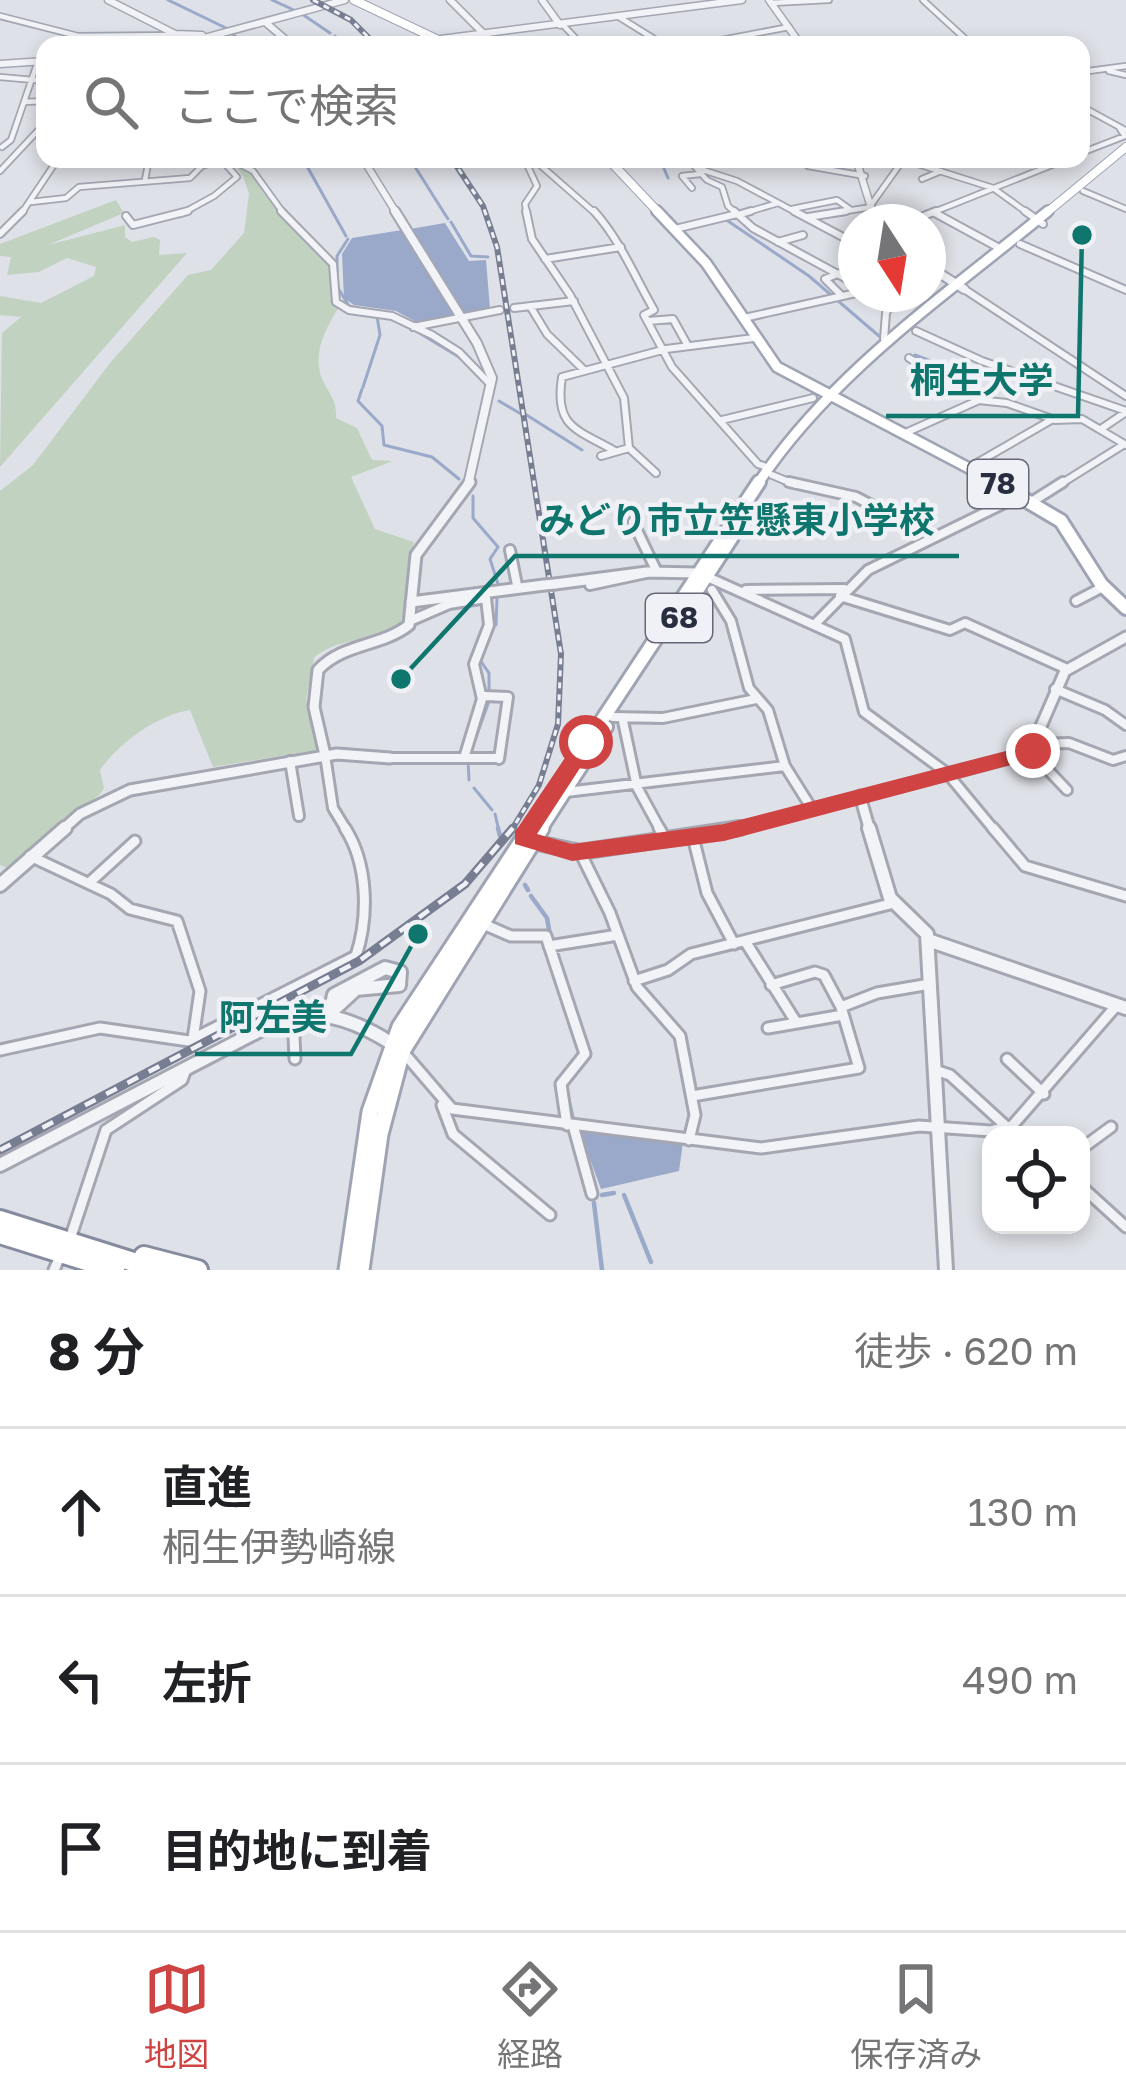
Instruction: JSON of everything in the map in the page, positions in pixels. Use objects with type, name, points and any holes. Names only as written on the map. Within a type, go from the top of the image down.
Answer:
[{"type":"highway","points":[[0,1220],[89,1270]]},
{"type":"highway","points":[[0,1234],[115,1270]]},
{"type":"highway","points":[[61,1255],[98,1244],[198,1270]]},
{"type":"highway","points":[[61,1255],[160,1270]]},
{"type":"main road","points":[[355,0],[428,36]]},
{"type":"main road","name":"68","points":[[831,398],[1126,151]]},
{"type":"main road","name":"68","points":[[559,793],[618,719],[770,472],[831,398],[890,343],[1020,244],[1126,151]]},
{"type":"main road","name":"78","points":[[616,168],[706,263],[777,367],[1027,498],[1076,534],[1101,588],[1126,608]]},
{"type":"main road","name":"68","points":[[347,1270],[370,1112],[397,1047],[559,793],[706,579]]},
{"type":"main road","name":"68","points":[[362,1270],[397,1047],[481,923],[528,840]]},
{"type":"street","points":[[108,0],[180,35]]},
{"type":"street","points":[[211,36],[345,0]]},
{"type":"street","points":[[450,0],[487,36]]},
{"type":"street","points":[[542,0],[573,36]]},
{"type":"street","points":[[674,0],[681,9]]},
{"type":"street","points":[[465,36],[742,0]]},
{"type":"street","points":[[770,2],[830,0]]},
{"type":"street","points":[[923,0],[962,36]]},
{"type":"street","points":[[770,2],[795,36]]},
{"type":"street","points":[[0,16],[78,36],[215,35]]},
{"type":"street","points":[[619,17],[647,36]]},
{"type":"street","points":[[265,22],[281,36]]},
{"type":"street","points":[[742,36],[789,27]]},
{"type":"street","points":[[0,64],[36,61]]},
{"type":"street","points":[[1090,71],[1126,66]]},
{"type":"street","points":[[1101,69],[1126,75]]},
{"type":"street","points":[[2,147],[10,140],[36,71]]},
{"type":"street","points":[[0,77],[36,80]]},
{"type":"street","points":[[24,102],[36,101]]},
{"type":"street","points":[[1090,111],[1123,130],[1124,137],[1090,150]]},
{"type":"street","points":[[0,171],[36,133]]},
{"type":"street","points":[[0,234],[24,216],[32,188],[50,168]]},
{"type":"street","points":[[145,180],[147,168]]},
{"type":"street","points":[[31,202],[68,197],[74,188],[193,177],[200,168]]},
{"type":"street","points":[[126,216],[136,225],[168,219],[214,200],[237,179],[230,168]]},
{"type":"street","points":[[246,168],[333,264],[337,304],[346,310],[390,315],[451,348],[476,365],[487,385],[493,384]]},
{"type":"street","points":[[369,168],[476,343],[493,384],[473,478],[419,547],[411,574],[412,620]]},
{"type":"street","points":[[529,168],[537,183],[536,193],[525,204],[528,230],[607,364],[628,412],[629,448],[656,473]]},
{"type":"street","points":[[544,168],[590,207],[621,247],[654,310],[644,314],[661,350],[758,464],[801,488],[854,496],[932,537]]},
{"type":"street","points":[[697,168],[722,188],[728,206],[776,242],[838,272]]},
{"type":"street","points":[[819,168],[865,176]]},
{"type":"street","points":[[861,168],[872,204]]},
{"type":"street","points":[[873,204],[897,168]]},
{"type":"street","points":[[932,168],[994,189],[1040,223]]},
{"type":"street","points":[[956,176],[967,168]]},
{"type":"street","points":[[946,209],[1045,168]]},
{"type":"street","points":[[692,188],[682,176],[715,170],[838,235]]},
{"type":"street","points":[[922,179],[941,171]]},
{"type":"street","points":[[1083,191],[1126,208]]},
{"type":"street","points":[[791,210],[840,200],[844,204]]},
{"type":"street","points":[[675,230],[778,203]]},
{"type":"street","points":[[806,218],[838,212]]},
{"type":"street","points":[[946,219],[1003,250]]},
{"type":"street","points":[[776,242],[803,235]]},
{"type":"street","points":[[1020,244],[1126,290]]},
{"type":"street","points":[[544,259],[621,247]]},
{"type":"street","points":[[838,274],[825,279],[838,292]]},
{"type":"street","points":[[946,278],[1126,396]]},
{"type":"street","points":[[742,319],[838,297]]},
{"type":"street","points":[[514,308],[574,302]]},
{"type":"street","points":[[530,306],[547,334],[583,369]]},
{"type":"street","points":[[412,327],[500,310]]},
{"type":"street","points":[[887,312],[884,339],[890,343]]},
{"type":"street","points":[[648,321],[674,319],[688,346]]},
{"type":"street","points":[[916,331],[982,362],[1126,411]]},
{"type":"street","points":[[615,452],[566,423],[558,405],[562,376],[661,350],[754,338]]},
{"type":"street","points":[[451,348],[476,343]]},
{"type":"street","points":[[816,623],[868,570],[932,537],[1027,498],[1125,445],[1079,418],[1053,419],[978,400],[909,358]]},
{"type":"street","points":[[722,420],[813,398]]},
{"type":"street","points":[[901,436],[978,400]]},
{"type":"street","points":[[1101,429],[1126,411]]},
{"type":"street","points":[[967,469],[1053,419]]},
{"type":"street","points":[[601,456],[629,448]]},
{"type":"street","points":[[633,522],[652,572]]},
{"type":"street","points":[[510,550],[517,585]]},
{"type":"street","points":[[411,602],[652,572],[706,579],[744,591],[848,643],[864,712],[949,776],[1025,866],[1126,896]]},
{"type":"street","points":[[590,585],[641,578],[652,572]]},
{"type":"street","points":[[706,579],[730,621],[756,699],[768,710],[784,766],[812,811]]},
{"type":"street","points":[[453,597],[549,584]]},
{"type":"street","points":[[1076,601],[1101,588]]},
{"type":"street","points":[[744,591],[843,593],[950,629],[965,623],[1067,669]]},
{"type":"street","points":[[0,1050],[100,1028],[153,1039],[193,1039],[317,978],[360,950],[368,923],[356,845],[333,808],[314,694],[320,665],[338,652],[397,635],[412,620],[449,604],[486,598],[489,625],[474,664],[484,679],[484,696],[464,758]]},
{"type":"street","points":[[1032,746],[1054,688],[1067,669],[1126,638]]},
{"type":"street","points":[[1054,688],[1106,710],[1126,725]]},
{"type":"street","points":[[0,885],[6,874],[88,808],[121,793],[326,755],[499,759],[508,697],[484,696]]},
{"type":"street","points":[[665,839],[637,787],[618,719],[756,699]]},
{"type":"street","points":[[528,840],[580,852],[692,837],[949,776],[1032,746],[1069,743],[1108,760],[1126,756]]},
{"type":"street","points":[[1032,746],[1067,790]]},
{"type":"street","points":[[290,761],[299,815]]},
{"type":"street","points":[[559,793],[784,766]]},
{"type":"street","points":[[860,796],[894,903],[925,931],[928,940],[942,1127],[946,1270]]},
{"type":"street","points":[[692,837],[706,893],[796,1022]]},
{"type":"street","points":[[89,884],[135,841]]},
{"type":"street","points":[[580,852],[618,935],[633,981],[678,1032],[695,1118],[689,1140]]},
{"type":"street","points":[[30,856],[130,909],[177,922],[200,988],[193,1039]]},
{"type":"street","points":[[633,981],[668,970],[688,955],[894,903]]},
{"type":"street","points":[[481,923],[511,936],[546,936],[585,1054],[561,1084],[592,1194]]},
{"type":"street","points":[[549,946],[618,935]]},
{"type":"street","points":[[928,940],[1121,1006],[1017,1126]]},
{"type":"street","points":[[385,968],[400,971],[401,982],[396,987],[360,986],[341,996],[330,1013],[336,993],[385,968]]},
{"type":"street","points":[[692,1096],[857,1070],[842,1011],[820,972],[771,985]]},
{"type":"street","points":[[768,1028],[842,1011],[877,993],[931,984]]},
{"type":"street","points":[[0,1165],[292,1014],[330,1013],[397,1047],[422,1067],[453,1134],[550,1215]]},
{"type":"street","points":[[292,1014],[295,1059]]},
{"type":"street","points":[[1007,1059],[1044,1094]]},
{"type":"street","points":[[61,1255],[108,1126],[182,1080],[185,1068]]},
{"type":"street","points":[[938,1071],[950,1075],[1009,1126]]},
{"type":"street","points":[[442,1105],[481,1115],[772,1148],[914,1127],[982,1129]]},
{"type":"street","points":[[1090,1142],[1111,1127]]},
{"type":"street","points":[[1090,1194],[1126,1227]]},
{"type":"green space","points":[[236,168],[249,171],[329,266],[332,299],[338,308],[322,342],[320,371],[336,418],[357,428],[372,460],[393,461],[351,477],[375,529],[414,542],[407,568],[407,614],[389,631],[337,645],[314,658],[306,699],[320,744],[316,750],[213,767],[190,710],[164,718],[128,740],[108,760],[100,770],[104,788],[100,794],[8,868],[0,865],[0,491],[33,465],[110,363],[188,275],[211,270],[244,233],[249,194]]},
{"type":"green space","points":[[116,200],[124,213],[48,245],[125,225],[125,237],[132,242],[160,240],[159,255],[187,253],[0,467],[2,333],[21,317],[0,315],[0,296],[41,303],[94,276],[96,267],[67,258],[39,272],[7,275],[11,257],[0,256],[0,244]]},
{"type":"water","points":[[445,223],[469,261],[486,260],[490,309],[463,314],[410,229]]},
{"type":"water","points":[[402,230],[454,316],[418,323],[396,311],[354,305],[344,298],[342,254],[352,238]]},
{"type":"water","points":[[580,1132],[683,1142],[679,1171],[601,1189]]},
{"type":"waterway","points":[[168,0],[228,29]]},
{"type":"waterway","points":[[272,0],[296,11]]},
{"type":"waterway","points":[[302,14],[330,33]]},
{"type":"waterway","points":[[231,33],[235,36]]},
{"type":"waterway","points":[[308,168],[346,236]]},
{"type":"waterway","points":[[416,168],[448,219]]},
{"type":"waterway","points":[[664,168],[668,178]]},
{"type":"waterway","points":[[725,219],[809,276],[879,336]]},
{"type":"waterway","points":[[451,222],[471,256],[488,257]]},
{"type":"waterway","points":[[337,273],[337,256],[348,239]]},
{"type":"waterway","points":[[338,288],[349,306],[399,317]]},
{"type":"waterway","points":[[363,387],[380,335],[377,316]]},
{"type":"waterway","points":[[416,331],[464,360]]},
{"type":"waterway","points":[[915,355],[975,378],[1029,380]]},
{"type":"waterway","points":[[362,389],[358,401],[382,426],[384,445],[432,457],[459,479]]},
{"type":"waterway","points":[[499,401],[521,414]]},
{"type":"waterway","points":[[525,414],[582,450]]},
{"type":"waterway","points":[[473,496],[473,518],[498,547],[490,559],[498,584]]},
{"type":"waterway","points":[[496,625],[497,599]]},
{"type":"waterway","points":[[489,692],[489,673],[480,660],[492,632]]},
{"type":"waterway","points":[[470,754],[489,701]]},
{"type":"waterway","points":[[468,760],[469,780]]},
{"type":"waterway","points":[[474,788],[492,810]]},
{"type":"waterway","points":[[495,814],[499,831]]},
{"type":"waterway","points":[[498,828],[500,836]]},
{"type":"waterway","points":[[525,885],[528,890]]},
{"type":"waterway","points":[[531,896],[547,918],[550,935]]},
{"type":"waterway","points":[[567,1094],[573,1120]]},
{"type":"waterway","points":[[602,1195],[614,1193]]},
{"type":"waterway","points":[[624,1195],[651,1262]]},
{"type":"waterway","points":[[594,1203],[602,1270]]},
{"type":"railway","points":[[313,0],[351,20],[367,36]]},
{"type":"railway","points":[[458,168],[483,206],[497,247],[561,654],[558,724],[539,785],[512,829]]},
{"type":"railway","points":[[0,1150],[359,961],[465,884],[512,829]]},
{"type":"place","name":"桐生大学","points":[[1082,235]]},
{"type":"place","name":"みどり市立笠懸東小学校","points":[[401,679]]},
{"type":"place","name":"阿左美","points":[[418,934]]},
{"type":"route","points":[[586,742],[523,838],[572,852],[724,832],[1033,751]]}]
